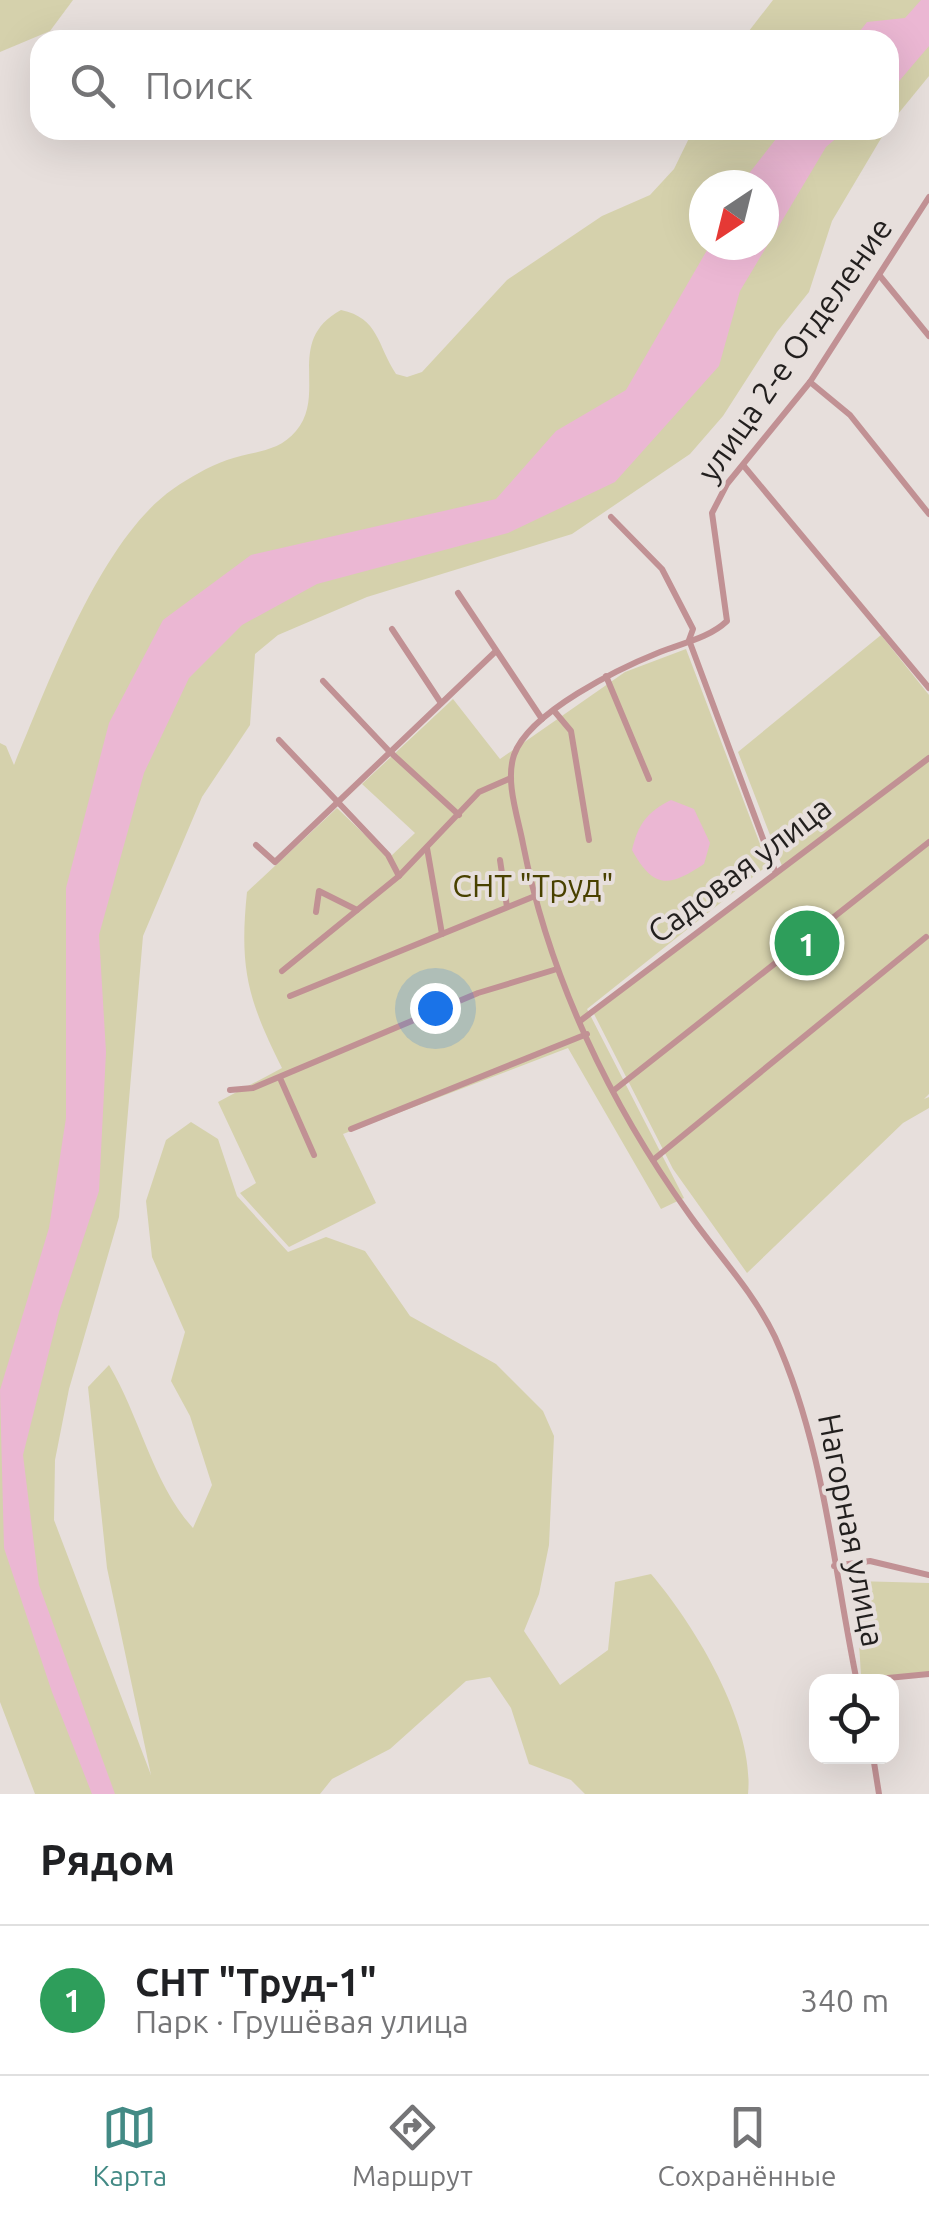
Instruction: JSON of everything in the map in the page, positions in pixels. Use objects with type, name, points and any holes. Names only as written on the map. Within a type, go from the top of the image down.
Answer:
[{"type":"street","name":"улица 2-е Отделение","points":[[542,719],[606,676],[689,640],[714,634],[727,621],[712,514],[743,465],[810,382],[929,198]]},
{"type":"street","points":[[880,276],[929,336]]},
{"type":"street","points":[[810,382],[850,415],[929,514]]},
{"type":"street","points":[[743,465],[929,688]]},
{"type":"street","points":[[611,517],[662,569],[693,629],[689,640],[775,872]]},
{"type":"street","points":[[282,971],[399,876],[479,792],[510,778],[514,754],[542,719],[458,593]]},
{"type":"street","points":[[392,629],[441,703]]},
{"type":"street","points":[[256,846],[275,862],[495,652]]},
{"type":"street","points":[[606,676],[649,780]]},
{"type":"street","points":[[324,681],[389,751],[459,815]]},
{"type":"street","points":[[555,712],[571,732],[590,840]]},
{"type":"street","points":[[279,740],[388,855],[399,876]]},
{"type":"street","name":"Садовая улица","points":[[580,1021],[929,758]]},
{"type":"street","name":"Нагорная улица","points":[[510,778],[535,896],[557,969],[586,1034],[653,1160],[744,1284],[774,1335],[808,1420],[856,1674]]},
{"type":"street","points":[[613,1091],[929,842]]},
{"type":"street","points":[[427,847],[442,935]]},
{"type":"street","points":[[500,860],[507,907]]},
{"type":"street","points":[[316,912],[319,891],[358,911]]},
{"type":"street","points":[[290,996],[535,896]]},
{"type":"street","points":[[653,1160],[926,937]]},
{"type":"street","points":[[230,1090],[253,1088],[478,993],[557,969]]},
{"type":"street","points":[[351,1128],[586,1034]]},
{"type":"street","points":[[280,1078],[314,1155]]},
{"type":"street","points":[[834,1566],[870,1560],[929,1575]]},
{"type":"street","points":[[899,1677],[929,1674]]},
{"type":"street","points":[[874,1764],[878,1794]]},
{"type":"green space","points":[[0,0],[73,0],[51,30],[30,30],[30,39],[0,52]]},
{"type":"green space","points":[[773,0],[929,0],[929,76],[899,113],[899,30],[750,30]]},
{"type":"green space","points":[[688,140],[880,140],[832,221],[809,292],[777,332],[723,416],[690,454],[572,534],[367,597],[278,635],[255,654],[250,725],[202,797],[143,936],[119,1217],[69,1389],[55,1460],[54,1520],[151,1775],[107,1568],[88,1387],[109,1365],[167,1491],[193,1528],[212,1485],[190,1416],[171,1381],[185,1332],[152,1257],[146,1201],[166,1140],[191,1122],[218,1139],[237,1196],[288,1252],[326,1237],[365,1251],[410,1316],[496,1364],[543,1411],[554,1436],[549,1545],[539,1594],[524,1631],[560,1685],[608,1650],[615,1582],[651,1574],[686,1620],[719,1677],[742,1738],[748,1794],[585,1794],[571,1780],[529,1764],[511,1708],[490,1677],[466,1681],[390,1749],[332,1779],[320,1794],[35,1794],[0,1702],[0,743],[6,746],[14,765],[79,615],[123,542],[147,512],[199,473],[281,444],[296,431],[309,400],[310,352],[324,323],[341,310],[363,319],[376,334],[396,374],[407,377],[422,372],[507,280],[602,216],[650,195],[674,169]]},
{"type":"green space","points":[[881,635],[929,695],[929,1094],[924,1099],[929,1097],[929,1108],[903,1123],[747,1273],[673,1169],[594,1014],[782,866],[738,752]]},
{"type":"green space","name":"СНТ \"Труд\"","points":[[686,649],[768,865],[587,1009],[684,1198],[661,1209],[568,1048],[343,1134],[376,1203],[289,1247],[240,1193],[256,1183],[218,1102],[282,1068],[261,1023],[249,983],[244,942],[247,892],[337,808],[389,858],[415,833],[362,784],[453,699],[500,759],[625,672]]},
{"type":"green space","points":[[855,1581],[929,1583],[929,1675],[861,1674]]},
{"type":"shaded area","points":[[921,0],[929,0],[929,46],[899,81],[899,30],[861,30],[867,22],[905,18]]},
{"type":"shaded area","points":[[775,140],[834,140],[826,147],[779,226],[779,170],[752,170]]},
{"type":"shaded area","points":[[701,260],[759,260],[740,291],[719,366],[615,482],[508,533],[317,584],[242,625],[189,678],[144,773],[99,935],[106,1052],[99,1191],[59,1312],[23,1455],[39,1585],[115,1794],[92,1794],[52,1692],[4,1548],[0,1390],[49,1228],[66,1118],[66,888],[109,723],[163,620],[251,555],[496,499],[556,431],[626,390]]},
{"type":"shaded area","points":[[671,800],[694,809],[710,843],[704,864],[681,877],[663,881],[648,872],[632,850],[645,820]]},
{"type":"place","name":"СНТ \"Труд-1\"","points":[[807,943]]}]
